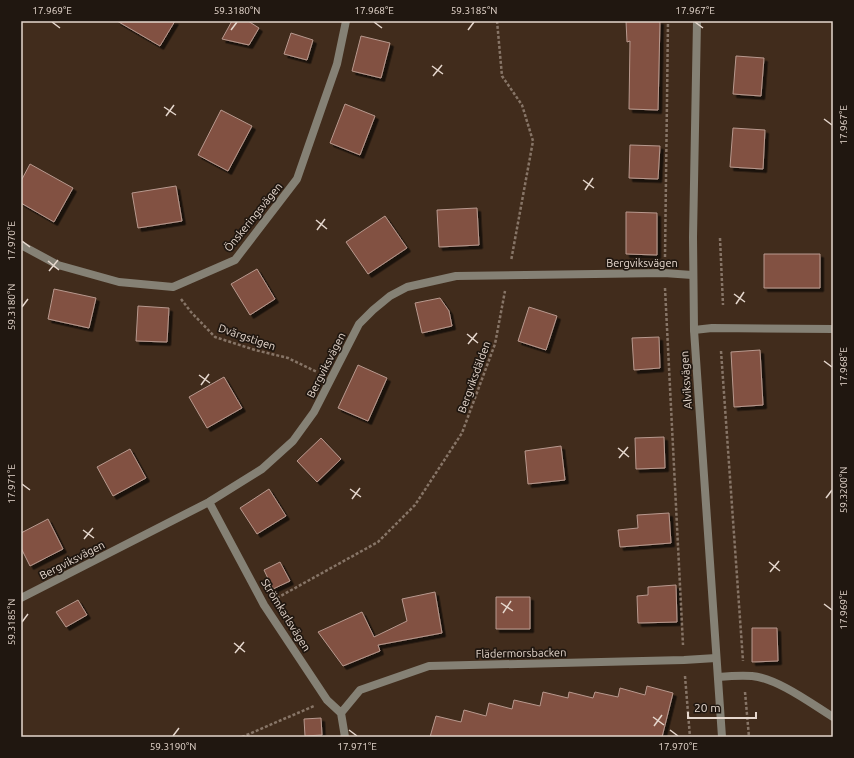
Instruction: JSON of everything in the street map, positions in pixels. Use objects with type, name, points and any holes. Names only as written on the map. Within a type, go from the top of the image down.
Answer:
[{"type":"street","name":"Önskeringsvägen","points":[[21,245],[58,265],[119,282],[173,287],[235,260],[297,179],[337,64],[346,21]]},
{"type":"street","name":"Alviksvägen","points":[[697,21],[692,275],[694,330],[722,737]]},
{"type":"street","name":"Bergviksvägen","points":[[21,598],[209,502],[262,469],[293,441],[314,412],[359,324],[390,296],[407,287],[456,276],[664,273],[692,275]]},
{"type":"street","points":[[694,330],[712,328],[833,329]]},
{"type":"street","name":"Strömkarlsvägen","points":[[209,502],[264,605],[327,700],[341,713]]},
{"type":"street","name":"Flädermorsbacken","points":[[341,713],[360,690],[429,666],[716,658]]},
{"type":"street","points":[[718,677],[753,676],[768,680],[781,686],[833,717]]},
{"type":"street","points":[[341,713],[345,737]]},
{"type":"path","name":"Bergviksdälden","points":[[264,605],[378,542],[414,505],[462,433],[495,344],[533,141],[522,105],[502,76],[497,21]]},
{"type":"path","points":[[668,21],[666,235],[664,273],[684,660],[690,737]]},
{"type":"path","points":[[720,238],[723,305]]},
{"type":"path","name":"Dvärgstigen","points":[[173,287],[191,312],[215,337],[255,350],[288,358],[312,369]]},
{"type":"path","points":[[721,351],[749,737]]},
{"type":"path","points":[[242,737],[327,700]]},
{"type":"building","points":[[117,21],[175,21],[160,46]]},
{"type":"building","points":[[232,21],[248,21],[259,28],[249,45],[222,39]]},
{"type":"building","points":[[626,21],[660,21],[658,110],[629,109],[630,41],[627,42]]},
{"type":"building","points":[[291,33],[313,40],[307,60],[284,54]]},
{"type":"building","points":[[361,36],[390,43],[381,78],[352,71]]},
{"type":"building","points":[[736,56],[764,58],[761,96],[733,94]]},
{"type":"building","points":[[345,104],[375,116],[360,155],[330,143]]},
{"type":"building","points":[[221,110],[252,126],[228,171],[198,155]]},
{"type":"building","points":[[733,128],[765,130],[763,169],[730,167]]},
{"type":"building","points":[[630,145],[660,146],[658,179],[629,178]]},
{"type":"building","points":[[30,164],[73,188],[54,222],[21,203],[21,181]]},
{"type":"building","points":[[176,186],[182,221],[138,228],[132,193]]},
{"type":"building","points":[[477,208],[479,245],[439,247],[437,210]]},
{"type":"building","points":[[626,212],[657,213],[657,255],[626,254]]},
{"type":"building","points":[[385,216],[407,248],[368,274],[346,242]]},
{"type":"building","points":[[764,254],[820,254],[820,288],[764,288]]},
{"type":"building","points":[[257,269],[275,299],[250,315],[231,284]]},
{"type":"building","points":[[54,289],[96,298],[89,328],[48,319]]},
{"type":"building","points":[[440,298],[449,311],[452,326],[422,333],[415,303]]},
{"type":"building","points":[[138,306],[169,308],[167,342],[136,341]]},
{"type":"building","points":[[529,307],[557,316],[546,350],[518,341]]},
{"type":"building","points":[[659,337],[660,368],[634,370],[632,338]]},
{"type":"building","points":[[760,350],[763,405],[734,407],[731,352]]},
{"type":"building","points":[[358,365],[387,378],[368,421],[338,408]]},
{"type":"building","points":[[224,377],[242,408],[207,428],[189,397]]},
{"type":"building","points":[[664,437],[665,468],[636,469],[635,438]]},
{"type":"building","points":[[321,438],[341,459],[317,482],[297,461]]},
{"type":"building","points":[[561,446],[565,480],[528,484],[525,451]]},
{"type":"building","points":[[130,449],[146,478],[113,496],[97,467]]},
{"type":"building","points":[[269,489],[286,516],[257,534],[240,508]]},
{"type":"building","points":[[669,513],[671,543],[620,547],[618,530],[638,528],[637,515]]},
{"type":"building","points":[[48,519],[63,549],[30,566],[21,548],[21,533]]},
{"type":"building","points":[[280,562],[290,581],[273,589],[264,570]]},
{"type":"building","points":[[676,585],[677,622],[638,623],[637,596],[648,595],[648,587]]},
{"type":"building","points":[[435,592],[442,633],[378,645],[380,651],[343,666],[318,632],[362,612],[374,637],[407,621],[402,599]]},
{"type":"building","points":[[496,597],[530,597],[530,629],[496,629]]},
{"type":"building","points":[[78,600],[87,615],[66,627],[56,612]]},
{"type":"building","points":[[752,628],[777,628],[778,661],[752,662]]},
{"type":"building","points":[[647,686],[673,693],[662,737],[430,737],[436,716],[461,722],[464,710],[486,716],[489,703],[512,709],[514,700],[540,706],[543,692],[568,698],[569,692],[593,698],[595,692],[618,697],[620,688],[645,695]]},
{"type":"building","points":[[321,718],[322,735],[305,736],[304,719]]}]
